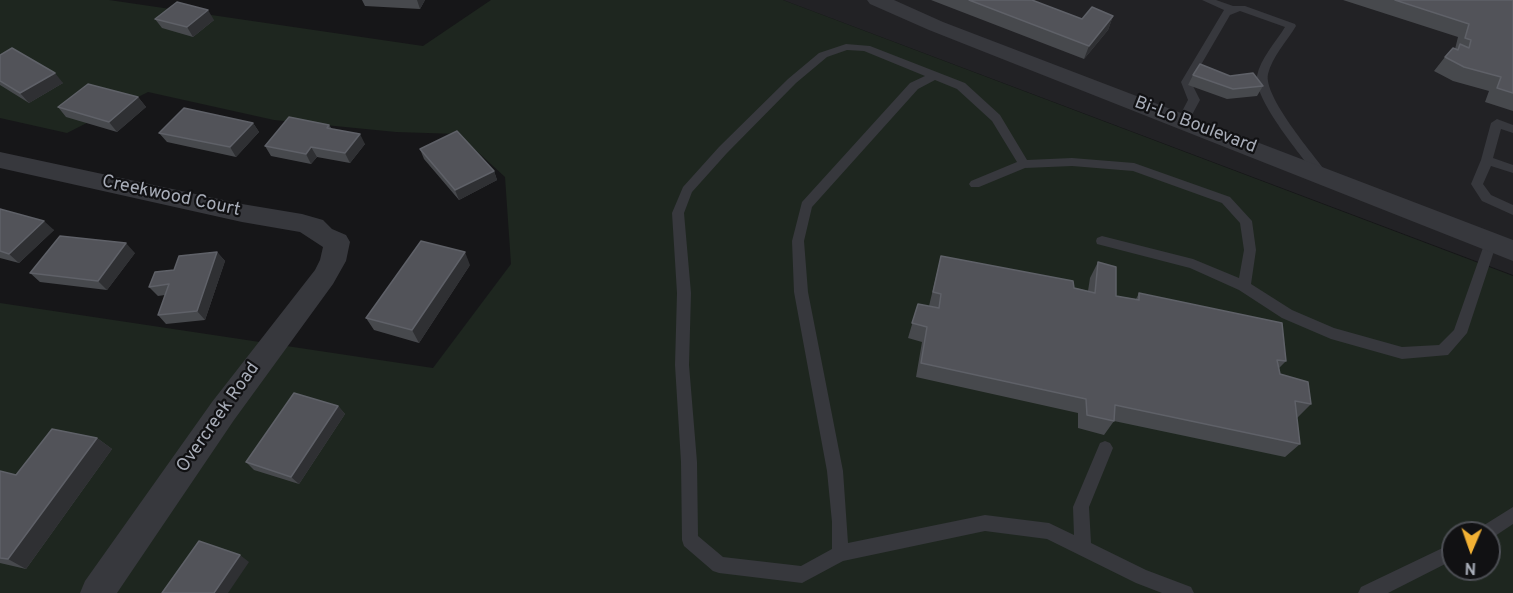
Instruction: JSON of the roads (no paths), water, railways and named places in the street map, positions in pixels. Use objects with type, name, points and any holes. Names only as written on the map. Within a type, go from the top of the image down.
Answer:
[{"type":"street","name":"Bi-Lo Boulevard","points":[[877,0],[936,26],[1513,251]]},
{"type":"street","name":"Creekwood Court","points":[[0,160],[199,204],[302,223],[314,227],[323,236],[337,242]]},
{"type":"street","name":"Overcreek Road","points":[[97,593],[223,411],[324,277],[333,261],[337,242]]},
{"type":"lane","points":[[1207,0],[1291,26],[1262,76],[1262,86],[1270,102],[1323,176]]},
{"type":"lane","points":[[1183,121],[1194,100],[1186,82],[1226,13],[1233,9]]},
{"type":"lane","points":[[1024,164],[996,118],[961,86],[866,48],[846,47],[822,55],[792,81],[687,190],[678,213],[684,292],[682,364],[689,462],[690,540],[719,565],[802,575],[840,553],[985,523],[1049,531],[1142,577],[1185,593]]},
{"type":"lane","points":[[840,553],[840,522],[835,471],[801,292],[798,241],[806,205],[914,86],[934,76]]},
{"type":"lane","points":[[1513,129],[1497,123],[1487,160],[1476,184],[1479,192],[1489,201],[1513,210]]},
{"type":"lane","points":[[1487,160],[1513,169]]},
{"type":"lane","points":[[975,184],[1024,164],[1072,162],[1134,167],[1226,200],[1246,221],[1250,250],[1244,286]]},
{"type":"lane","points":[[1102,241],[1193,264],[1244,286],[1287,314],[1331,333],[1402,354],[1443,351],[1460,333],[1491,242]]},
{"type":"lane","points":[[1083,547],[1081,507],[1105,448]]},
{"type":"lane","points":[[1367,593],[1441,557]]}]
